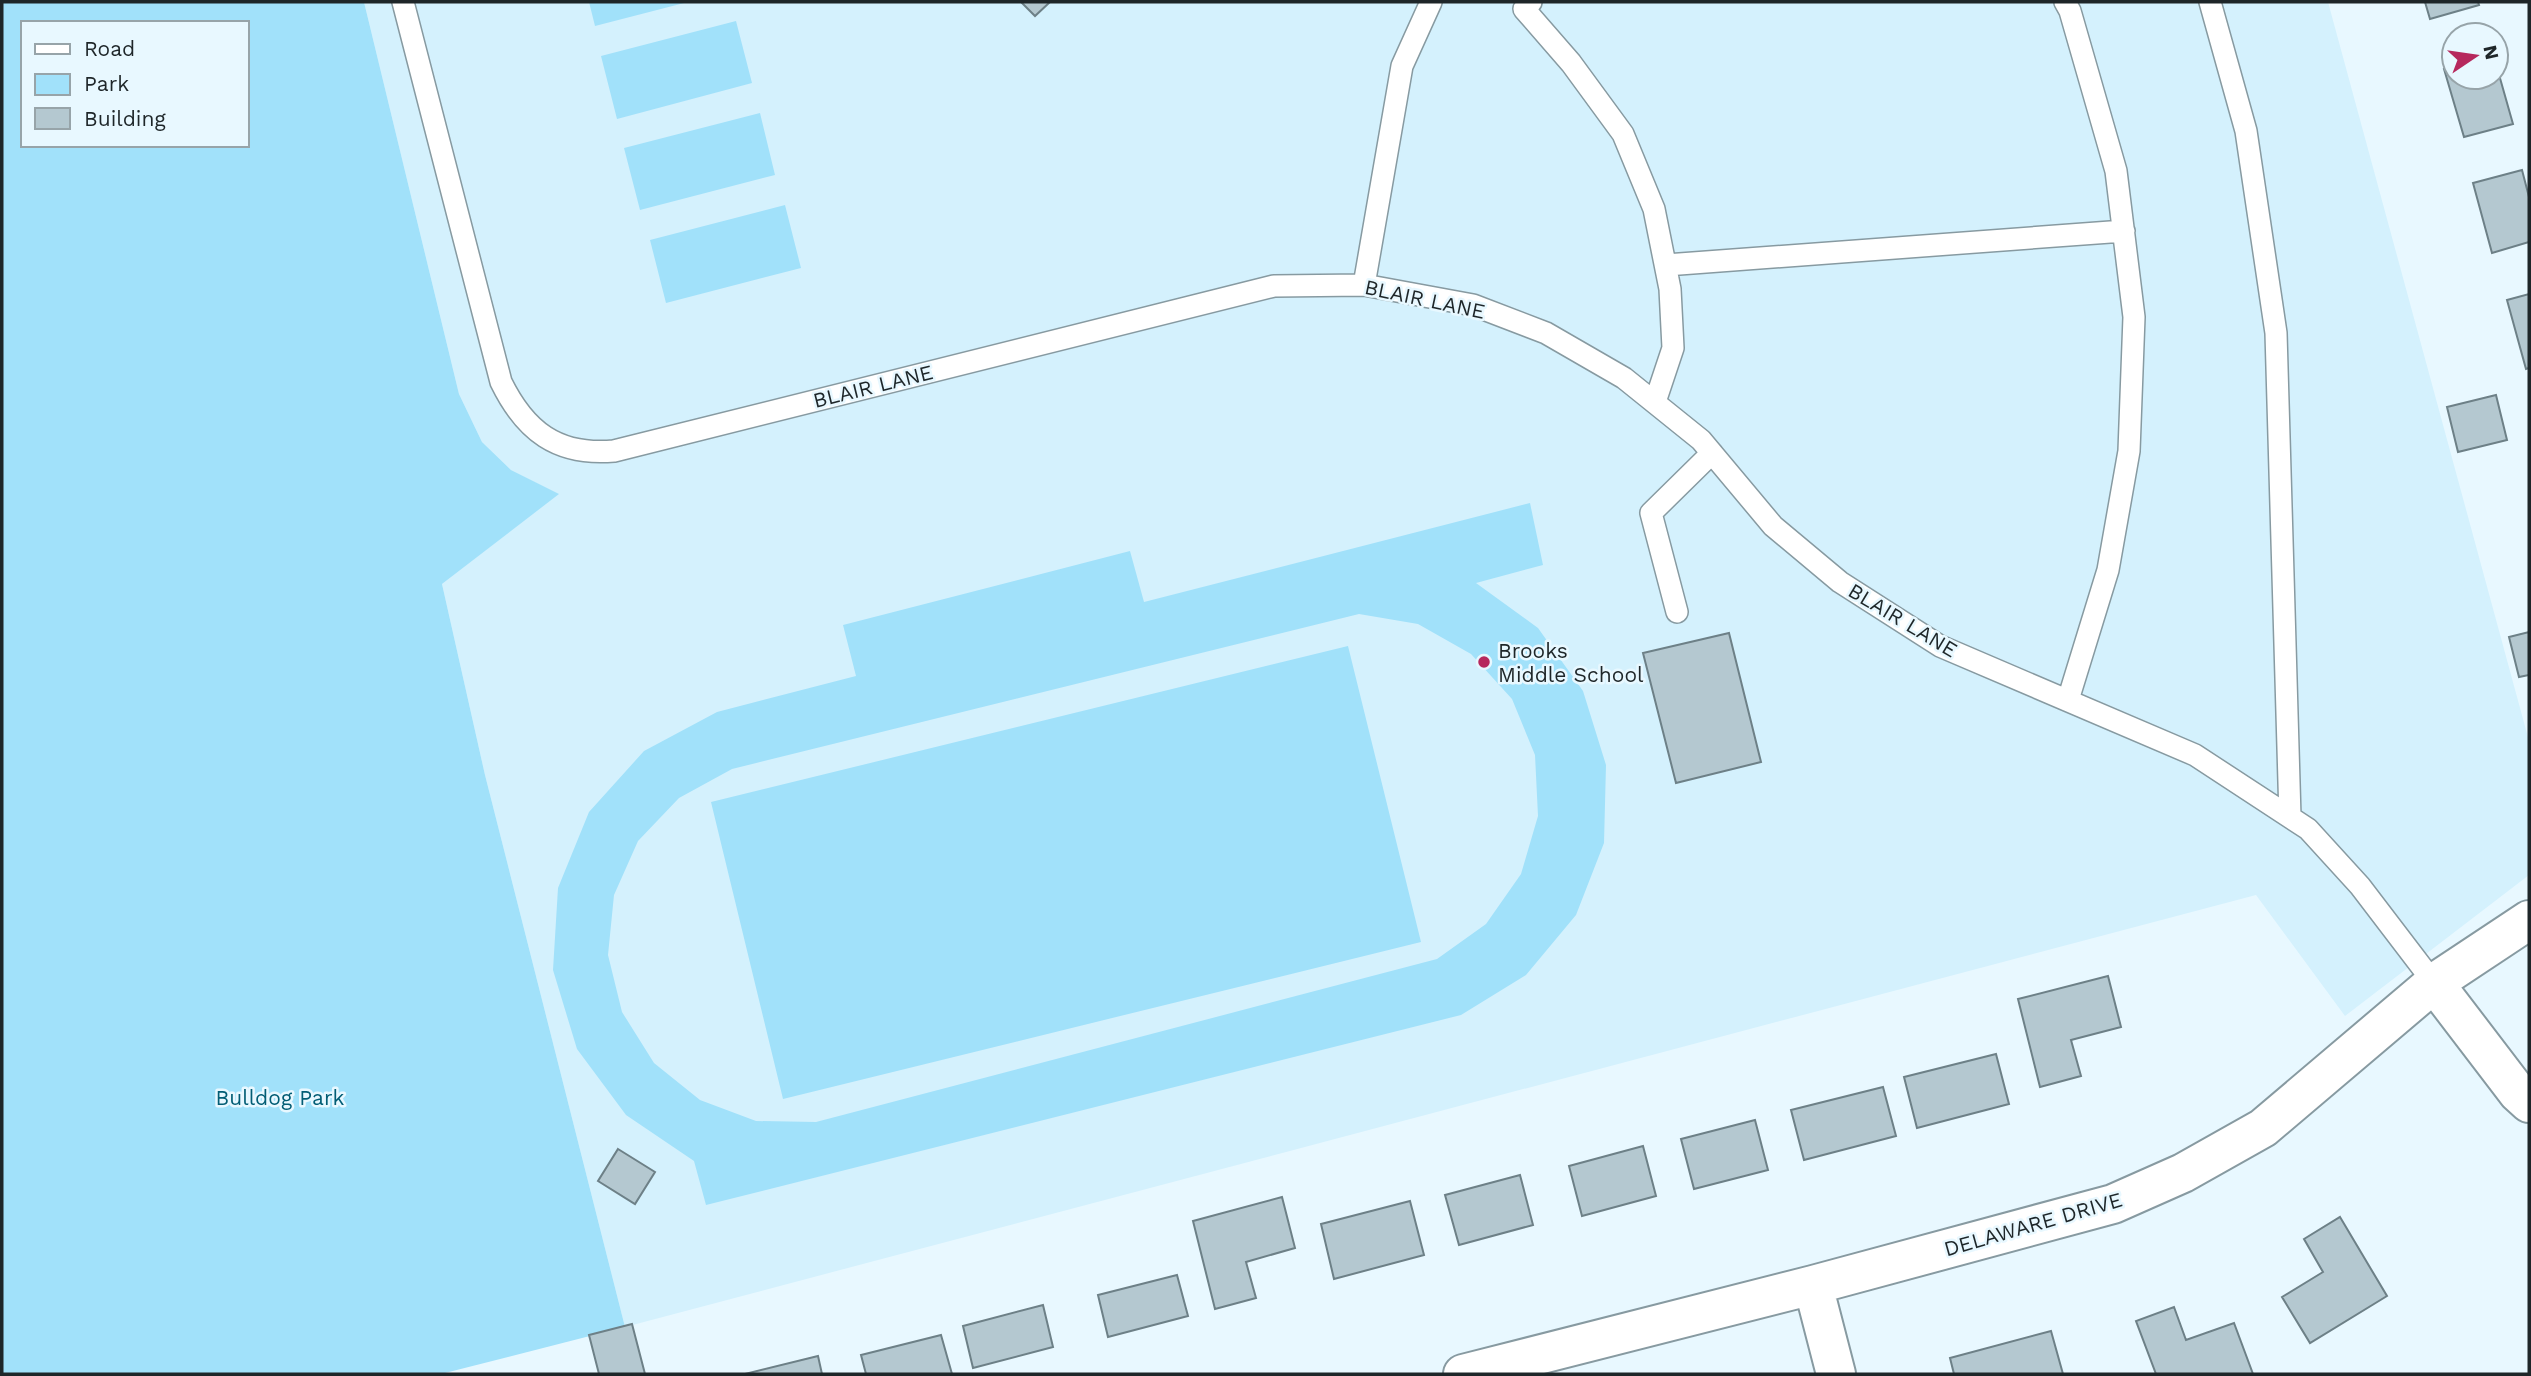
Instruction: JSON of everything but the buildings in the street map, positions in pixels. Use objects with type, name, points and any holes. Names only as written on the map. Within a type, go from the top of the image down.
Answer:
[{"type":"street","name":"DELAWARE DRIVE","points":[[1463,1374],[1812,1285],[2113,1204],[2183,1173],[2263,1128],[2434,983],[2529,920]]},
{"type":"street","points":[[2434,983],[2518,1093],[2529,1103]]},
{"type":"street","points":[[1812,1285],[1836,1374]]},
{"type":"lane","name":"BLAIR LANE","points":[[403,2],[501,382],[512,405],[533,429],[551,441],[575,451],[614,452],[1274,286],[1364,285],[1473,305],[1546,333],[1624,379],[1701,440],[1773,526],[1840,582],[1940,646],[2195,754],[2308,829],[2360,887],[2434,983]]},
{"type":"lane","points":[[1364,285],[1402,66],[1431,2]]},
{"type":"lane","points":[[1531,2],[1524,9],[1571,63],[1622,134],[1654,209],[1670,289],[1673,348],[1655,402]]},
{"type":"lane","points":[[2065,2],[2070,11],[2116,171],[2134,317],[2129,451],[2108,570],[2068,700]]},
{"type":"lane","points":[[2210,2],[2246,131],[2276,333],[2290,817]]},
{"type":"lane","points":[[1665,265],[2124,231]]},
{"type":"lane","points":[[1676,612],[1651,513],[1712,453]]},
{"type":"shaded area","name":"Brooks Middle School","points":[[364,2],[2328,2],[2529,741],[2529,875],[2345,1016],[2256,895],[625,1327],[485,775],[442,584],[558,494],[511,470],[482,442],[459,394]]},
{"type":"green space","name":"Bulldog Park","points":[[2,2],[364,2],[459,394],[482,442],[511,470],[559,494],[442,584],[485,775],[625,1327],[441,1374],[2,1374]]},
{"type":"green space","points":[[589,2],[688,2],[595,26]]},
{"type":"green space","points":[[736,21],[752,83],[617,119],[601,56]]},
{"type":"green space","points":[[760,113],[775,175],[640,210],[624,148]]},
{"type":"green space","points":[[785,205],[801,268],[666,303],[650,240]]},
{"type":"green space","points":[[1530,503],[1543,565],[1476,583],[1538,628],[1583,691],[1606,765],[1604,843],[1576,915],[1526,975],[1461,1015],[706,1205],[694,1161],[626,1115],[577,1049],[553,970],[558,888],[589,812],[644,751],[717,712],[856,676],[843,625],[1130,551],[1144,602]],"holes":[[[1359,614],[1418,624],[1471,654],[1512,699],[1535,755],[1538,816],[1521,874],[1486,924],[1437,959],[816,1122],[756,1121],[700,1100],[654,1063],[622,1012],[608,955],[614,895],[638,841],[679,798],[732,769]]]},
{"type":"green space","points":[[1348,646],[1421,942],[783,1099],[711,802]]},
{"type":"place","name":"Brooks Middle School","points":[[1484,662]]}]
